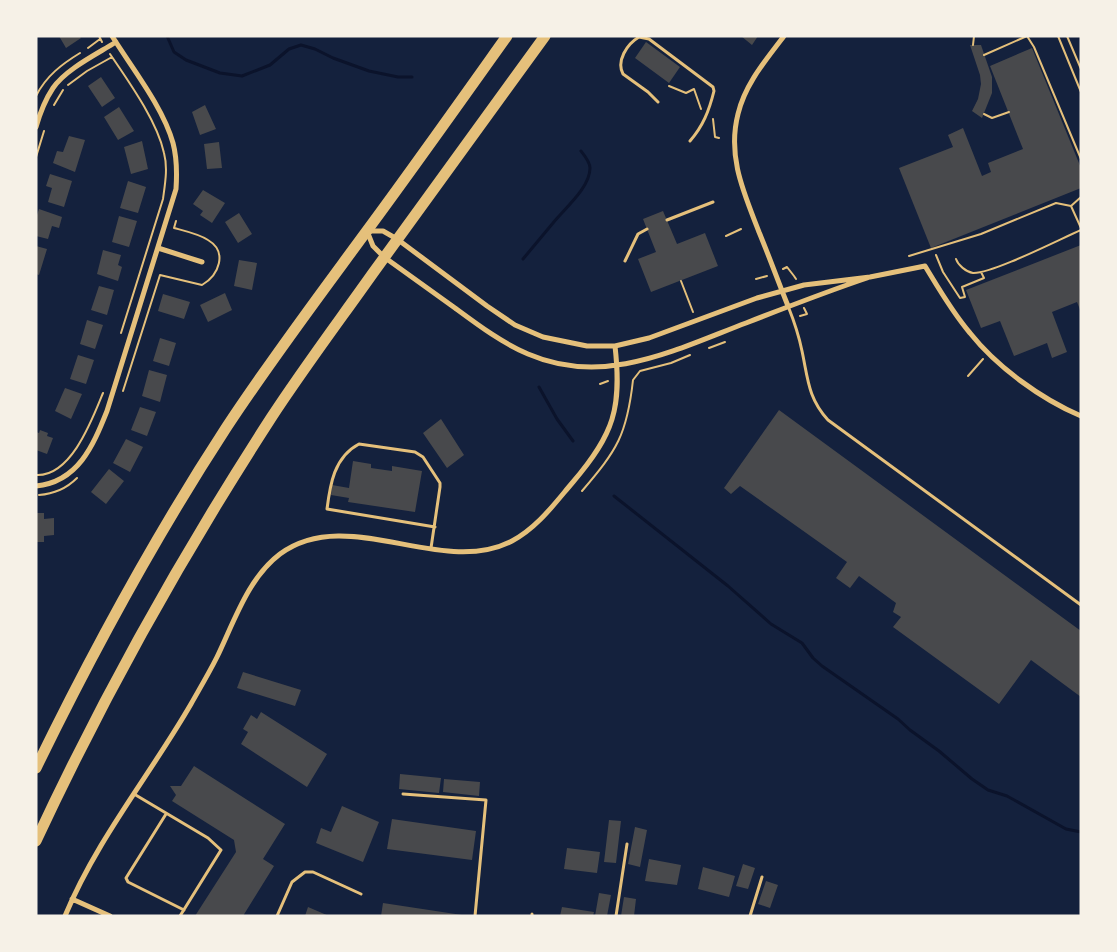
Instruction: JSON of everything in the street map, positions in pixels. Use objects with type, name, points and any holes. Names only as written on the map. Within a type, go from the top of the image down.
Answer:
[{"type":"highway","points":[[36,768],[116,612],[227,427],[507,36]]},
{"type":"highway","points":[[36,841],[95,720],[197,534],[272,416],[384,257],[545,36]]},
{"type":"street","points":[[36,486],[56,482],[69,474],[96,438],[107,411],[176,189],[177,164],[173,143],[156,105],[112,36]]},
{"type":"street","points":[[784,36],[756,73],[749,86],[738,114],[733,144],[740,185],[788,306]]},
{"type":"street","points":[[36,127],[42,110],[54,87],[71,71],[116,42]]},
{"type":"street","points":[[870,277],[788,306],[665,354],[617,366],[582,367],[549,362],[529,354],[483,329],[384,257],[373,246],[367,231],[383,230],[398,239],[487,306],[525,330],[543,337],[592,346],[615,346],[649,338],[782,291],[828,281],[870,277],[925,266],[961,323],[988,353],[1009,371],[1043,395],[1081,416]]},
{"type":"street","points":[[158,248],[202,262]]},
{"type":"street","points":[[65,916],[88,866],[190,706],[216,659],[251,588],[280,554],[310,540],[338,536],[431,548],[472,551],[498,546],[522,535],[549,511],[589,464],[607,435],[615,405],[618,381],[615,346]]},
{"type":"street","points":[[72,899],[110,916]]},
{"type":"lane","points":[[658,102],[648,92],[623,74],[621,70],[622,56],[634,39],[639,37],[649,39],[713,87],[714,91],[707,116],[700,130],[690,141]]},
{"type":"lane","points":[[668,220],[713,202]]},
{"type":"lane","points":[[624,261],[638,234],[647,229]]},
{"type":"lane","points":[[788,306],[800,343],[814,403],[828,420],[1081,606]]},
{"type":"lane","points":[[431,548],[435,527],[440,483],[420,454],[359,444],[353,447],[332,475],[327,509],[435,527]]},
{"type":"lane","points":[[134,794],[208,838],[221,850],[180,916]]},
{"type":"lane","points":[[403,794],[486,800],[475,916]]},
{"type":"lane","points":[[166,814],[126,878],[128,882],[184,910]]},
{"type":"lane","points":[[616,916],[627,844]]},
{"type":"lane","points":[[277,916],[292,882],[305,872],[313,872],[361,894]]},
{"type":"lane","points":[[750,916],[762,877]]},
{"type":"path","points":[[99,36],[158,133],[165,154],[166,178],[163,199],[120,337]]},
{"type":"path","points":[[974,36],[974,45]]},
{"type":"path","points":[[984,55],[1027,36],[1034,47],[1081,159]]},
{"type":"path","points":[[1058,36],[1081,92]]},
{"type":"path","points":[[1067,36],[1081,69]]},
{"type":"path","points":[[51,110],[65,87],[87,71],[112,57]]},
{"type":"path","points":[[669,86],[686,93],[694,89],[702,113],[714,119],[715,137],[719,138]]},
{"type":"path","points":[[984,114],[992,118],[1009,112]]},
{"type":"path","points":[[36,157],[45,128]]},
{"type":"path","points":[[1071,206],[1081,197]]},
{"type":"path","points":[[909,256],[981,234],[1056,203],[1071,206]]},
{"type":"path","points":[[956,258],[958,264],[971,273],[981,272],[1081,229],[1071,206]]},
{"type":"path","points":[[123,391],[160,275],[202,285],[210,280],[218,271],[217,250],[208,240],[174,228],[176,219]]},
{"type":"path","points":[[726,236],[741,229]]},
{"type":"path","points":[[936,255],[942,272],[960,298],[965,297],[962,286],[984,278],[981,272]]},
{"type":"path","points":[[787,267],[794,276]]},
{"type":"path","points":[[681,281],[693,312]]},
{"type":"path","points":[[705,349],[725,342]]},
{"type":"path","points":[[968,376],[988,353]]},
{"type":"path","points":[[582,492],[605,465],[620,439],[626,424],[633,380],[636,374],[672,363],[692,354]]},
{"type":"path","points":[[36,475],[45,476],[60,468],[71,456],[86,432],[103,393]]},
{"type":"path","points":[[36,495],[56,491],[70,485],[82,474]]},
{"type":"building","points":[[59,36],[79,36],[81,38],[66,48]]},
{"type":"building","points":[[741,36],[758,36],[752,45]]},
{"type":"building","points":[[646,42],[680,67],[669,83],[635,58]]},
{"type":"building","points":[[970,45],[981,45],[992,77],[992,93],[982,118],[972,111],[978,99],[981,84]]},
{"type":"building","points":[[1032,48],[1081,168],[1081,188],[931,248],[899,168],[953,147],[948,135],[963,128],[982,176],[991,172],[988,163],[1023,149],[990,66]]},
{"type":"building","points":[[101,77],[115,98],[102,107],[88,86]]},
{"type":"building","points":[[205,105],[216,129],[200,135],[192,112]]},
{"type":"building","points":[[119,107],[134,131],[118,140],[104,117]]},
{"type":"building","points":[[69,136],[85,140],[75,172],[53,163],[57,151],[63,152]]},
{"type":"building","points":[[142,141],[148,169],[131,174],[124,147]]},
{"type":"building","points":[[219,142],[222,168],[207,169],[204,144]]},
{"type":"building","points":[[50,174],[72,181],[64,207],[48,202],[52,188],[46,186]]},
{"type":"building","points":[[128,181],[146,187],[138,213],[120,208]]},
{"type":"building","points":[[203,190],[225,203],[212,223],[200,215],[203,211],[193,204]]},
{"type":"building","points":[[39,209],[62,217],[59,228],[52,226],[48,239],[36,236],[36,218]]},
{"type":"building","points":[[663,211],[677,244],[705,233],[718,266],[651,292],[638,259],[656,252],[643,219]]},
{"type":"building","points":[[239,213],[252,234],[238,243],[225,222]]},
{"type":"building","points":[[119,216],[137,221],[129,247],[112,242]]},
{"type":"building","points":[[1081,245],[1081,312],[1077,302],[1052,312],[1067,352],[1052,358],[1047,343],[1014,356],[1000,321],[981,328],[966,290]]},
{"type":"building","points":[[36,246],[47,249],[39,275],[36,274]]},
{"type":"building","points":[[103,250],[121,255],[118,265],[122,267],[118,281],[97,274]]},
{"type":"building","points":[[239,260],[257,263],[252,290],[234,286]]},
{"type":"building","points":[[99,286],[114,290],[107,315],[91,310]]},
{"type":"building","points":[[225,293],[232,310],[208,322],[200,305]]},
{"type":"building","points":[[163,294],[190,302],[184,319],[158,311]]},
{"type":"building","points":[[87,320],[103,325],[95,349],[80,344]]},
{"type":"building","points":[[160,338],[176,343],[169,366],[153,361]]},
{"type":"building","points":[[78,355],[94,360],[86,384],[70,379]]},
{"type":"building","points":[[149,370],[167,375],[160,402],[142,396]]},
{"type":"building","points":[[65,388],[82,394],[71,419],[55,411]]},
{"type":"building","points":[[140,407],[156,412],[147,436],[131,430]]},
{"type":"building","points":[[779,410],[1081,631],[1081,697],[1031,660],[999,704],[893,627],[901,617],[893,612],[896,603],[859,576],[850,588],[836,578],[847,562],[740,486],[731,494],[724,488]]},
{"type":"building","points":[[441,419],[464,455],[447,468],[423,433]]},
{"type":"building","points":[[40,430],[48,433],[47,436],[53,438],[47,454],[36,450],[36,432],[39,433]]},
{"type":"building","points":[[126,439],[143,447],[130,472],[113,463]]},
{"type":"building","points":[[353,461],[371,464],[371,468],[392,471],[392,466],[422,471],[415,512],[348,502],[349,498],[331,495],[332,485],[349,488]]},
{"type":"building","points":[[109,469],[124,481],[106,504],[91,492]]},
{"type":"building","points":[[36,513],[44,513],[44,519],[54,518],[54,535],[44,536],[44,542],[36,542]]},
{"type":"building","points":[[243,672],[301,690],[295,706],[237,688]]},
{"type":"building","points":[[261,712],[327,754],[307,787],[241,744],[248,732],[243,729],[251,715],[257,719]]},
{"type":"building","points":[[194,766],[285,824],[263,859],[274,866],[243,916],[195,916],[236,852],[234,840],[172,801],[176,795],[170,786],[181,786]]},
{"type":"building","points":[[400,774],[441,778],[439,793],[399,789]]},
{"type":"building","points":[[444,779],[480,782],[479,796],[443,792]]},
{"type":"building","points":[[342,806],[379,822],[363,862],[316,843],[321,828],[331,832]]},
{"type":"building","points":[[392,819],[476,831],[472,860],[387,849]]},
{"type":"building","points":[[609,820],[621,821],[616,863],[604,862]]},
{"type":"building","points":[[635,827],[647,830],[640,867],[628,864]]},
{"type":"building","points":[[567,848],[600,852],[597,873],[564,869]]},
{"type":"building","points":[[649,859],[681,865],[677,885],[645,881]]},
{"type":"building","points":[[743,864],[755,868],[748,889],[736,886]]},
{"type":"building","points":[[703,867],[735,876],[729,897],[698,889]]},
{"type":"building","points":[[766,881],[778,885],[770,908],[758,904]]},
{"type":"building","points":[[599,893],[611,895],[607,916],[595,916]]},
{"type":"building","points":[[624,897],[636,899],[634,916],[621,916]]},
{"type":"building","points":[[383,903],[462,915],[462,916],[381,916]]},
{"type":"building","points":[[308,907],[329,916],[305,916]]},
{"type":"building","points":[[562,907],[594,912],[593,916],[560,916]]},
{"type":"waterway","points":[[167,36],[174,52],[186,60],[220,73],[242,76],[270,65],[289,49],[301,45],[369,71],[398,77],[412,77]]},
{"type":"waterway","points":[[523,259],[576,198],[586,183],[590,166],[581,151]]},
{"type":"waterway","points":[[539,387],[557,419],[573,441]]},
{"type":"waterway","points":[[614,496],[728,586],[771,624],[802,643],[813,658],[822,666],[898,719],[972,779],[988,790],[1007,796],[1066,829],[1081,832]]}]
